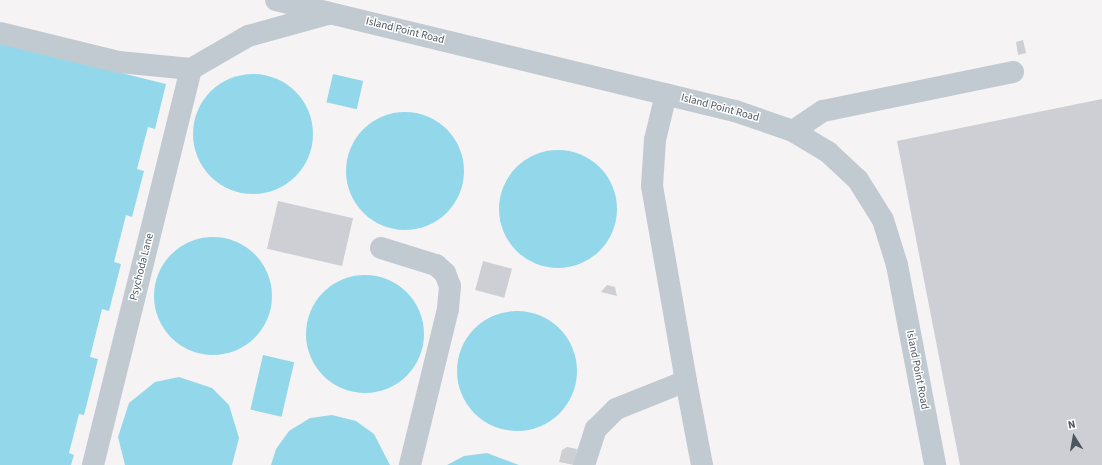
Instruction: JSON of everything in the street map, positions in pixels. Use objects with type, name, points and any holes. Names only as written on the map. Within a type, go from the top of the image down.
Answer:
[{"type":"street","name":"Island Point Road","points":[[276,0],[735,111],[793,131],[844,165],[858,180],[883,220],[897,265],[935,465]]},
{"type":"street","points":[[0,33],[118,62],[191,69],[248,36],[332,13]]},
{"type":"street","name":"Psychoda Lane","points":[[93,465],[191,69]]},
{"type":"street","points":[[793,131],[823,111],[1013,72]]},
{"type":"street","points":[[666,94],[655,140],[652,186],[702,465]]},
{"type":"street","points":[[381,248],[436,265],[445,273],[450,286],[448,309],[410,465]]},
{"type":"street","points":[[584,465],[596,429],[616,409],[686,381]]},
{"type":"water","points":[[0,43],[166,84],[155,129],[148,127],[137,169],[144,171],[132,217],[126,215],[114,262],[121,264],[109,311],[102,309],[90,357],[98,359],[84,415],[79,414],[69,453],[74,455],[71,465],[0,465]]},
{"type":"water","points":[[253,74],[276,78],[296,91],[309,111],[313,134],[309,157],[296,177],[276,190],[253,194],[230,190],[210,177],[197,157],[193,134],[197,111],[210,91],[230,78]]},
{"type":"water","points":[[333,74],[363,81],[357,109],[326,102]]},
{"type":"water","points":[[405,112],[428,116],[447,129],[460,148],[464,171],[460,194],[447,213],[428,226],[405,230],[382,226],[363,213],[350,194],[346,171],[350,148],[363,129],[382,116]]},
{"type":"water","points":[[558,150],[581,154],[600,167],[613,186],[617,209],[613,232],[600,251],[581,264],[558,268],[535,264],[516,251],[503,232],[499,209],[503,186],[516,167],[535,154]]},
{"type":"water","points":[[213,237],[236,241],[255,254],[268,273],[272,296],[268,319],[255,338],[236,351],[213,355],[190,351],[171,338],[158,319],[154,296],[158,273],[171,254],[190,241]]},
{"type":"water","points":[[365,275],[388,279],[407,292],[420,311],[424,334],[420,357],[407,376],[388,389],[365,393],[342,389],[323,376],[310,357],[306,334],[310,311],[323,292],[342,279]]},
{"type":"water","points":[[517,311],[540,316],[550,321],[559,329],[567,338],[572,348],[577,371],[572,394],[567,404],[559,413],[550,421],[540,426],[517,431],[494,426],[484,421],[475,413],[467,404],[462,394],[457,371],[462,348],[467,338],[475,329],[484,321],[494,316]]},
{"type":"water","points":[[263,355],[294,362],[282,417],[250,410]]},
{"type":"water","points":[[179,377],[212,388],[229,405],[239,438],[232,465],[125,465],[118,437],[129,403],[155,382]]},
{"type":"water","points":[[332,415],[356,421],[374,434],[390,465],[271,465],[276,449],[289,431],[310,418]]},
{"type":"water","points":[[487,453],[519,465],[447,465],[464,456]]},
{"type":"building","points":[[1023,40],[1026,53],[1018,55],[1016,42]]},
{"type":"building","points":[[1102,99],[1102,465],[960,465],[897,141]]},
{"type":"building","points":[[278,201],[353,218],[342,266],[267,249]]},
{"type":"building","points":[[483,261],[512,269],[504,298],[475,290]]},
{"type":"building","points":[[607,285],[615,287],[617,296],[601,292]]},
{"type":"building","points":[[567,447],[577,449],[574,465],[559,462],[562,450]]}]
